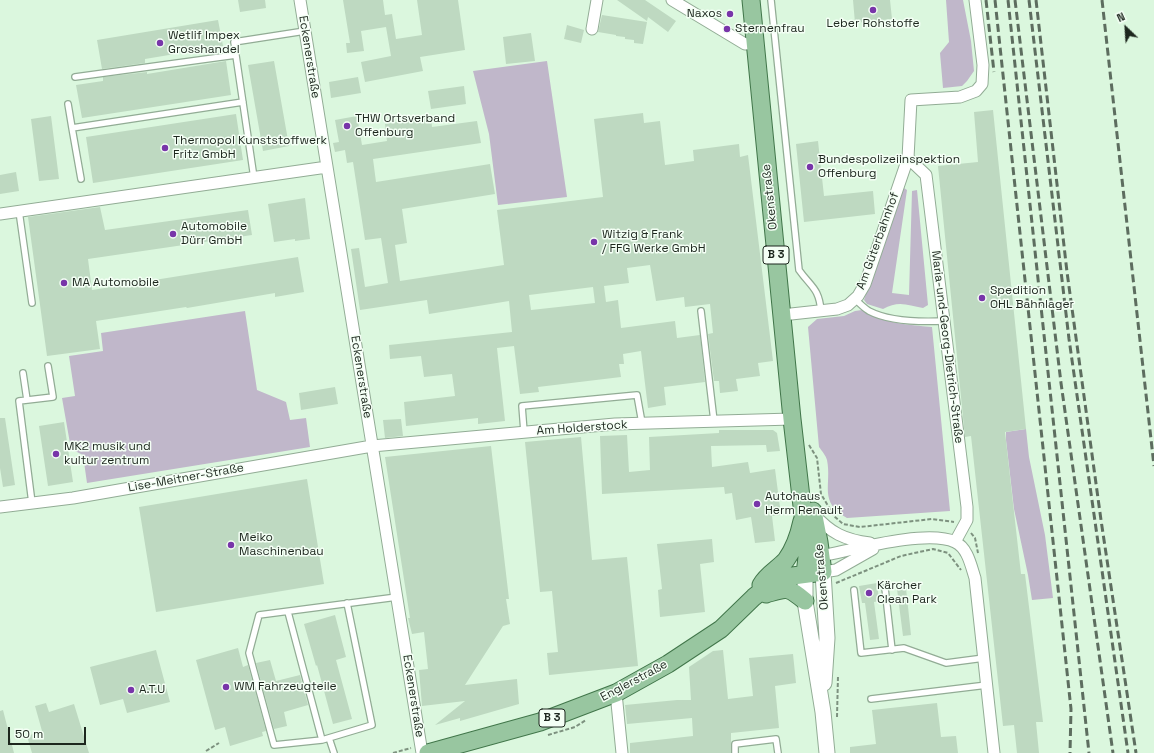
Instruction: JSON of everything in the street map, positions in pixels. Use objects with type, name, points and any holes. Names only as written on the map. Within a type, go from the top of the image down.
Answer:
[{"type":"main road","name":"B 3","points":[[752,0],[755,43]]},
{"type":"main road","name":"Okenstraße","points":[[755,43],[792,419],[801,443],[814,556],[829,578],[823,712]]},
{"type":"main road","name":"Englerstraße","points":[[754,597],[765,578],[786,560],[808,513]]},
{"type":"main road","name":"Okenstraße","points":[[814,556],[805,574],[806,601],[823,712],[827,753]]},
{"type":"main road","points":[[786,560],[814,556]]},
{"type":"main road","name":"Englerstraße","points":[[424,750],[540,722],[616,693],[668,664],[721,629],[754,597],[769,585],[785,578],[805,574],[829,578]]},
{"type":"main road","points":[[754,597],[786,589],[793,591],[806,601]]},
{"type":"street","name":"Eckenerstraße","points":[[300,0],[372,446],[424,750]]},
{"type":"street","points":[[592,29],[598,0]]},
{"type":"street","points":[[672,0],[746,44],[755,43]]},
{"type":"street","name":"Am Güterbahnhof","points":[[782,315],[821,310],[837,310],[848,305],[855,299],[865,284],[908,158],[911,100],[960,97],[976,91],[982,84],[983,65],[975,0]]},
{"type":"street","name":"Maria-und-Georg-Dietrich-Straße","points":[[908,158],[926,175],[967,507],[968,520],[955,542]]},
{"type":"street","points":[[0,214],[327,167]]},
{"type":"street","name":"Am Holderstock","points":[[372,446],[615,424],[792,419]]},
{"type":"street","name":"Lise-Meitner-Straße","points":[[0,508],[73,498],[372,446]]},
{"type":"street","points":[[808,513],[842,537],[856,541],[882,544]]},
{"type":"street","points":[[814,556],[913,538],[937,537],[955,542],[964,549],[975,578],[994,753]]},
{"type":"street","points":[[829,578],[836,570],[882,544]]},
{"type":"street","points":[[616,693],[622,753]]},
{"type":"lane","points":[[771,0],[799,270],[806,281],[814,287],[820,300],[821,310]]},
{"type":"lane","points":[[254,178],[234,42],[305,31]]},
{"type":"lane","points":[[74,77],[236,54]]},
{"type":"lane","points":[[72,128],[243,102]]},
{"type":"lane","points":[[68,104],[81,179]]},
{"type":"lane","points":[[19,211],[32,303]]},
{"type":"lane","points":[[855,299],[869,311],[886,317],[920,322],[944,321]]},
{"type":"lane","points":[[701,311],[714,421]]},
{"type":"lane","points":[[32,503],[19,402],[52,397],[48,366]]},
{"type":"lane","points":[[23,373],[27,400]]},
{"type":"lane","points":[[524,432],[522,406],[637,396],[642,423]]},
{"type":"lane","points":[[885,588],[892,650]]},
{"type":"lane","points":[[854,590],[861,653],[904,648],[946,663],[984,658]]},
{"type":"lane","points":[[347,603],[372,725],[322,740],[274,745],[249,652],[259,615],[397,596]]},
{"type":"lane","points":[[288,612],[322,740]]},
{"type":"lane","points":[[870,700],[987,685]]},
{"type":"lane","points":[[329,738],[334,753]]},
{"type":"lane","points":[[735,753],[735,744],[776,739],[778,753]]},
{"type":"path","points":[[801,443],[817,458],[822,494],[834,516],[842,524],[860,526],[932,519],[954,522],[963,528]]},
{"type":"path","points":[[829,578],[901,556],[933,549],[948,553],[962,572]]},
{"type":"path","points":[[206,751],[219,744]]},
{"type":"path","points":[[393,753],[424,750]]},
{"type":"shaded area","points":[[946,0],[963,0],[971,41],[974,71],[962,86],[943,88],[940,53],[949,42]]},
{"type":"shaded area","points":[[547,61],[567,197],[498,205],[489,134],[473,71]]},
{"type":"shaded area","points":[[901,186],[907,190],[892,293],[909,295],[912,191],[917,190],[928,305],[923,308],[898,304],[888,306],[883,309],[867,304],[864,300]]},
{"type":"shaded area","points":[[862,310],[887,321],[932,327],[950,511],[847,518],[832,506],[828,492],[827,460],[819,447],[808,327],[817,319],[844,316],[855,311]]},
{"type":"shaded area","points":[[245,311],[257,390],[286,402],[290,420],[306,418],[310,447],[87,483],[83,455],[71,449],[62,398],[75,396],[69,356],[103,351],[101,333]]},
{"type":"shaded area","points":[[1026,429],[1029,457],[1045,535],[1053,598],[1032,600],[1014,509],[1006,432]]},
{"type":"building","points":[[238,0],[265,0],[266,8],[240,12]]},
{"type":"building","points":[[343,0],[383,0],[385,15],[392,14],[396,39],[422,35],[417,0],[458,0],[465,50],[420,57],[423,71],[365,82],[361,62],[391,56],[386,27],[361,31],[364,51],[347,53],[346,43],[350,43]]},
{"type":"building","points":[[617,0],[645,0],[676,21],[668,32],[648,17],[647,21]]},
{"type":"building","name":"Leber Rohstoffe","points":[[853,0],[890,0],[892,19],[855,23]]},
{"type":"building","points":[[602,15],[647,22],[643,44],[634,43],[634,40],[625,39],[625,37],[598,32]]},
{"type":"building","name":"Wetlif Impex Grosshandel","points":[[218,20],[223,46],[145,59],[145,63],[102,69],[97,40]]},
{"type":"building","points":[[567,25],[584,30],[581,43],[564,39]]},
{"type":"building","points":[[531,33],[535,61],[506,64],[503,37]]},
{"type":"building","points":[[226,61],[231,95],[82,118],[76,85],[103,81],[103,77],[147,72],[147,74]]},
{"type":"building","points":[[274,61],[289,146],[263,151],[248,65]]},
{"type":"building","points":[[358,77],[361,93],[331,98],[329,82]]},
{"type":"building","points":[[464,86],[466,104],[431,109],[428,91]]},
{"type":"building","name":"Spedition OHL Bahnlager","points":[[993,110],[1026,429],[1005,432],[1021,574],[1025,574],[1043,722],[1036,722],[1039,753],[1017,753],[1014,725],[1003,726],[971,436],[965,437],[938,166],[978,162],[974,112]]},
{"type":"building","points":[[643,113],[644,123],[660,121],[665,165],[694,161],[693,150],[739,144],[740,157],[748,155],[773,361],[758,363],[760,376],[736,379],[738,391],[720,393],[719,381],[714,381],[708,334],[713,333],[710,304],[685,307],[684,297],[656,301],[650,265],[627,268],[629,283],[604,286],[606,302],[618,300],[621,328],[675,321],[677,338],[700,335],[705,382],[664,387],[666,405],[648,408],[641,351],[623,354],[624,364],[619,364],[621,377],[538,387],[539,392],[520,394],[514,346],[497,348],[505,421],[478,424],[478,418],[406,426],[404,402],[455,396],[452,374],[424,377],[421,356],[390,359],[389,345],[512,332],[509,301],[429,314],[427,300],[360,310],[351,249],[359,248],[365,287],[388,283],[381,238],[365,240],[353,162],[347,163],[345,150],[335,152],[333,143],[339,142],[335,120],[357,116],[362,145],[387,141],[385,124],[431,117],[432,127],[477,121],[481,143],[373,159],[376,182],[490,164],[495,194],[402,209],[407,243],[395,245],[400,281],[504,265],[497,210],[603,197],[594,119]],"holes":[[[593,287],[595,303],[531,310],[529,295]]]},
{"type":"building","name":"Thermopol Kunststoffwerk Fritz GmbH","points":[[236,114],[243,160],[93,183],[86,137]]},
{"type":"building","points":[[51,116],[59,179],[39,181],[31,119]]},
{"type":"building","name":"Bundespolizeiinspektion Offenburg","points":[[818,141],[824,196],[873,191],[875,214],[804,222],[796,144]]},
{"type":"building","points":[[16,172],[19,191],[0,194],[0,175]]},
{"type":"building","points":[[305,198],[310,239],[295,241],[295,239],[274,242],[268,204]]},
{"type":"building","points":[[100,207],[105,230],[248,210],[252,235],[88,259],[92,290],[298,257],[304,292],[275,297],[275,293],[187,308],[96,321],[100,349],[47,356],[28,217]]},
{"type":"building","points":[[335,387],[338,404],[301,410],[299,393]]},
{"type":"building","points":[[0,418],[5,418],[15,485],[3,487],[0,468]]},
{"type":"building","points":[[401,419],[403,436],[385,438],[383,420]]},
{"type":"building","name":"MK2 musik und kultur zentrum","points":[[64,422],[73,482],[48,486],[39,426]]},
{"type":"building","points":[[719,430],[773,430],[777,433],[780,451],[767,452],[766,445],[711,446],[712,467],[748,462],[750,473],[775,469],[781,515],[772,516],[775,541],[755,543],[751,517],[736,520],[732,493],[725,494],[724,487],[602,494],[600,436],[627,435],[629,472],[650,470],[649,437],[719,433]]},
{"type":"building","points":[[581,437],[592,560],[627,557],[638,666],[549,675],[547,653],[558,652],[552,591],[540,592],[525,442]]},
{"type":"building","points":[[491,446],[509,599],[506,599],[510,624],[503,626],[465,685],[517,679],[519,704],[460,721],[460,718],[435,725],[465,701],[422,706],[419,670],[428,669],[424,632],[412,634],[408,618],[410,618],[385,457]]},
{"type":"building","name":"Meiko Maschinenbau","points":[[307,479],[324,584],[156,612],[139,507]]},
{"type":"building","points":[[712,539],[714,562],[700,564],[705,612],[660,617],[658,590],[662,589],[657,544]]},
{"type":"building","points":[[877,583],[879,601],[874,602],[879,639],[870,640],[865,603],[862,603],[859,586]]},
{"type":"building","points":[[906,588],[911,635],[903,636],[897,589]]},
{"type":"building","points":[[335,615],[346,657],[336,660],[352,719],[333,724],[304,624]]},
{"type":"building","name":"WM Fahrzeugteile","points":[[238,648],[243,667],[248,665],[266,731],[262,732],[263,736],[230,746],[225,727],[215,730],[196,660]]},
{"type":"building","name":"A.T.U","points":[[156,650],[170,702],[127,713],[123,699],[100,705],[90,667]]},
{"type":"building","points":[[723,650],[728,699],[753,696],[749,658],[793,654],[796,683],[775,686],[779,728],[731,733],[731,753],[630,753],[630,743],[693,736],[692,718],[627,724],[625,705],[691,700],[689,667],[713,651]]},
{"type":"building","points":[[270,660],[276,681],[300,675],[308,705],[284,712],[287,726],[274,729],[256,663]]},
{"type":"building","points":[[46,703],[49,712],[74,704],[89,753],[32,753],[27,736],[42,731],[35,706]]},
{"type":"building","points":[[937,703],[941,737],[956,736],[958,753],[850,753],[850,747],[876,744],[872,710]]},
{"type":"building","points":[[3,710],[14,753],[0,753],[0,711]]},
{"type":"railway","points":[[986,0],[994,72]]},
{"type":"railway","points":[[995,0],[1071,709],[1070,753]]},
{"type":"railway","points":[[1008,0],[1089,753]]},
{"type":"railway","points":[[1015,0],[1061,383],[1113,753]]},
{"type":"railway","points":[[1029,0],[1069,339],[1128,753]]},
{"type":"railway","points":[[1036,0],[1067,272],[1101,520],[1136,753]]},
{"type":"railway","points":[[1102,0],[1154,466]]},
{"type":"place","name":"Leber Rohstoffe","points":[[873,10]]},
{"type":"place","name":"Naxos","points":[[730,14]]},
{"type":"place","name":"Sternenfrau","points":[[727,29]]},
{"type":"place","name":"Wetlif Impex Grosshandel","points":[[160,43]]},
{"type":"place","name":"THW Ortsverband Offenburg","points":[[347,126]]},
{"type":"place","name":"Thermopol Kunststoffwerk Fritz GmbH","points":[[165,148]]},
{"type":"place","name":"Bundespolizeiinspektion Offenburg","points":[[810,167]]},
{"type":"place","name":"Automobile Dürr GmbH","points":[[173,234]]},
{"type":"place","name":"Witzig & Frank / FFG Werke GmbH","points":[[594,242]]},
{"type":"place","name":"MA Automobile","points":[[64,283]]},
{"type":"place","name":"Spedition OHL Bahnlager","points":[[982,298]]},
{"type":"place","name":"MK2 musik und kultur zentrum","points":[[56,454]]},
{"type":"place","name":"Autohaus Herm Renault","points":[[757,504]]},
{"type":"place","name":"Meiko Maschinenbau","points":[[231,545]]},
{"type":"place","name":"Kärcher Clean Park","points":[[869,593]]},
{"type":"place","name":"WM Fahrzeugteile","points":[[226,687]]},
{"type":"place","name":"A.T.U","points":[[131,690]]}]
